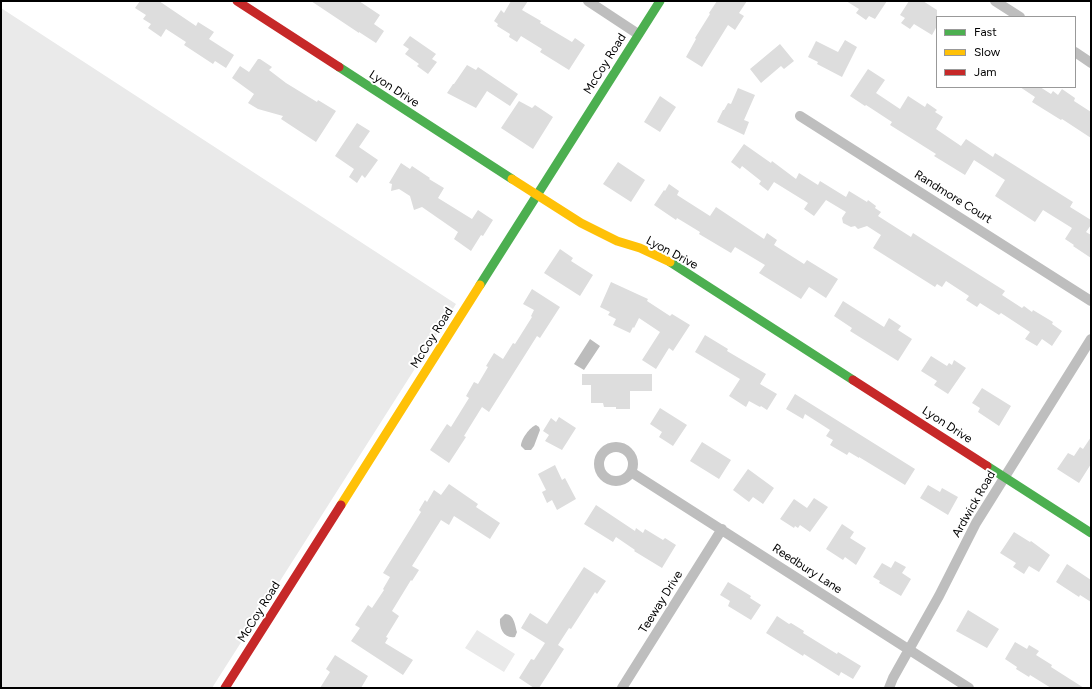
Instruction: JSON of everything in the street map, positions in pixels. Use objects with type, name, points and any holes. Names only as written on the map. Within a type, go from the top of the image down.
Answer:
[{"type":"street","name":"Lyon Drive","points":[[237,1],[581,223],[617,241],[640,248],[666,260],[1091,532]]},
{"type":"street","points":[[588,1],[638,34]]},
{"type":"street","name":"McCoy Road","points":[[225,688],[660,1]]},
{"type":"street","points":[[995,1],[1018,16]]},
{"type":"street","points":[[1076,53],[1091,62]]},
{"type":"street","name":"Randmore Court","points":[[800,116],[1091,300]]},
{"type":"street","name":"Ardwick Road","points":[[888,688],[939,596],[976,523],[1091,339]]},
{"type":"street","name":"Reedbury Lane","points":[[631,472],[969,688]]},
{"type":"street","name":"Teeway Drive","points":[[622,688],[722,529]]},
{"type":"shaded area","points":[[1,8],[456,304],[212,688],[1,688]]},
{"type":"shaded area","points":[[590,339],[600,346],[584,370],[574,364]]},
{"type":"shaded area","points":[[536,425],[540,430],[534,446],[531,450],[525,450],[521,446],[522,440]]},
{"type":"shaded area","points":[[505,614],[508,614],[514,620],[517,632],[515,637],[505,635],[501,629],[500,619]]},
{"type":"shaded area","points":[[477,630],[515,654],[504,672],[465,648]]},
{"type":"building","points":[[140,1],[159,1],[196,26],[198,22],[214,32],[209,39],[234,55],[226,68],[215,61],[213,64],[184,45],[186,42],[166,29],[161,37],[148,28],[151,24],[143,19],[146,15],[135,8]]},
{"type":"building","points":[[311,1],[359,1],[380,15],[374,24],[384,31],[376,43]]},
{"type":"building","points":[[511,1],[528,1],[522,10],[541,21],[540,23],[572,42],[575,38],[585,45],[569,70],[540,52],[542,49],[521,36],[517,42],[509,37],[510,34],[497,26],[498,24],[494,21],[501,10],[504,13]]},
{"type":"building","points":[[717,1],[747,1],[739,13],[744,16],[735,30],[728,25],[702,67],[686,57],[696,39],[695,38]]},
{"type":"building","points":[[846,1],[887,1],[875,19],[869,16],[866,20],[856,13],[859,9]]},
{"type":"building","points":[[909,1],[923,1],[937,10],[936,28],[932,35],[914,24],[910,29],[901,23],[905,18],[900,15]]},
{"type":"building","points":[[410,36],[436,54],[432,59],[437,62],[428,74],[417,66],[419,64],[405,54],[409,49],[403,45]]},
{"type":"building","points":[[845,40],[857,47],[842,77],[817,64],[818,62],[808,57],[816,41],[838,52]]},
{"type":"building","points":[[780,44],[794,61],[784,69],[781,66],[761,83],[750,69]]},
{"type":"building","points":[[258,59],[272,67],[269,70],[286,83],[317,102],[318,100],[336,111],[316,142],[281,119],[283,116],[258,109],[248,103],[254,94],[232,78],[240,66],[249,72]]},
{"type":"building","points":[[467,65],[476,70],[478,67],[518,94],[510,106],[487,91],[476,108],[447,93]]},
{"type":"building","points":[[868,69],[885,80],[876,93],[900,109],[908,96],[925,107],[927,103],[937,110],[935,112],[943,117],[936,129],[961,146],[966,139],[993,157],[995,153],[1073,202],[1070,207],[1091,220],[1091,225],[1086,232],[1091,235],[1091,258],[1065,239],[1072,228],[1043,210],[1035,222],[995,196],[1005,180],[974,160],[965,175],[934,156],[936,154],[890,125],[892,122],[850,96]]},
{"type":"building","points":[[738,88],[755,95],[744,120],[749,122],[744,135],[717,122],[728,103],[731,104]]},
{"type":"building","points":[[1022,88],[1042,88],[1051,94],[1053,91],[1058,95],[1062,89],[1075,98],[1074,101],[1091,112],[1091,138],[1032,102],[1035,97]]},
{"type":"building","points":[[660,96],[676,107],[660,132],[644,122]]},
{"type":"building","points":[[519,101],[532,108],[535,105],[553,117],[533,149],[501,128]]},
{"type":"building","points":[[357,123],[370,131],[359,147],[378,160],[365,178],[362,175],[357,183],[349,177],[354,169],[335,156]]},
{"type":"building","points":[[744,144],[771,163],[772,161],[796,179],[799,173],[818,185],[820,181],[846,197],[849,191],[867,202],[868,200],[881,212],[878,216],[911,237],[913,233],[1005,291],[1002,295],[1022,308],[1024,306],[1032,312],[1033,310],[1053,322],[1052,324],[1062,331],[1052,346],[1042,339],[1037,346],[1025,339],[1030,332],[1001,313],[999,315],[980,303],[977,307],[966,300],[969,296],[946,281],[942,287],[937,284],[935,287],[873,248],[881,235],[867,226],[858,229],[855,226],[851,227],[843,223],[842,218],[846,212],[826,200],[814,216],[804,209],[808,203],[774,182],[768,191],[759,184],[761,181],[742,166],[740,169],[731,162]]},
{"type":"building","points":[[618,162],[645,180],[631,202],[603,184]]},
{"type":"building","points":[[401,163],[410,169],[412,166],[444,188],[438,198],[472,219],[478,210],[493,220],[471,251],[454,239],[458,232],[422,207],[414,210],[410,196],[399,189],[391,191],[392,184],[389,183]]},
{"type":"building","points":[[669,184],[679,191],[677,195],[710,216],[716,207],[764,239],[767,233],[777,240],[774,245],[804,264],[807,260],[838,279],[826,298],[809,287],[801,299],[759,273],[765,265],[735,247],[731,253],[699,234],[700,232],[677,218],[676,220],[654,205]]},
{"type":"building","points":[[560,249],[573,258],[571,261],[593,275],[580,296],[544,273]]},
{"type":"building","points":[[611,282],[648,299],[647,301],[670,316],[672,314],[690,325],[673,351],[669,348],[656,369],[642,360],[660,332],[639,318],[630,333],[613,325],[616,319],[608,315],[610,312],[600,307]]},
{"type":"building","points":[[532,289],[560,307],[540,338],[537,336],[489,412],[482,407],[464,436],[466,437],[449,463],[430,450],[447,424],[451,427],[469,398],[466,396],[474,382],[478,384],[494,353],[503,359],[513,343],[515,344],[532,317],[531,316],[534,310],[523,304]]},
{"type":"building","points":[[843,301],[884,327],[889,318],[901,326],[898,330],[912,339],[898,361],[850,331],[852,328],[834,316]]},
{"type":"building","points":[[705,335],[728,349],[727,351],[766,374],[760,384],[777,394],[767,410],[749,401],[746,407],[729,396],[740,379],[695,352]]},
{"type":"building","points":[[931,356],[947,366],[949,363],[952,365],[954,360],[966,368],[948,394],[934,385],[937,381],[921,371]]},
{"type":"building","points":[[582,374],[652,374],[652,391],[630,391],[630,409],[604,407],[603,403],[591,403],[591,385],[582,385]]},
{"type":"building","points":[[982,388],[1011,406],[999,426],[978,412],[980,408],[972,403]]},
{"type":"building","points":[[795,394],[915,469],[905,485],[859,457],[849,452],[847,455],[830,445],[833,440],[826,436],[830,430],[805,414],[803,419],[786,409]]},
{"type":"building","points":[[660,408],[687,425],[673,446],[659,437],[662,432],[650,424]]},
{"type":"building","points":[[559,417],[576,428],[562,450],[545,441],[549,435],[543,431],[551,418],[556,422]]},
{"type":"building","points":[[1091,437],[1091,464],[1079,483],[1057,469],[1068,453],[1074,456],[1080,447],[1083,449]]},
{"type":"building","points":[[702,442],[731,460],[719,479],[690,461]]},
{"type":"building","points":[[555,465],[562,480],[565,478],[576,499],[557,510],[552,500],[547,503],[542,492],[546,490],[538,474]]},
{"type":"building","points":[[748,469],[774,488],[763,504],[753,497],[749,502],[733,490]]},
{"type":"building","points":[[449,484],[478,504],[476,507],[500,523],[490,539],[454,516],[449,525],[441,520],[412,566],[419,570],[392,611],[399,616],[386,637],[388,638],[385,643],[413,660],[403,675],[351,641],[360,628],[355,625],[368,605],[372,608],[384,590],[383,589],[390,577],[383,573],[421,512],[419,510],[425,500],[427,502],[434,490],[441,495]]},
{"type":"building","points":[[928,485],[940,492],[942,488],[958,497],[948,515],[920,498]]},
{"type":"building","points":[[814,498],[828,507],[810,532],[800,525],[798,528],[795,526],[794,528],[780,519],[794,499],[807,508]]},
{"type":"building","points":[[596,505],[635,531],[636,528],[643,533],[645,529],[663,540],[665,538],[676,545],[662,568],[634,551],[635,550],[616,537],[613,542],[584,524]]},
{"type":"building","points":[[842,524],[854,532],[850,538],[866,548],[856,565],[845,557],[843,560],[826,549]]},
{"type":"building","points":[[1014,532],[1030,542],[1031,541],[1050,555],[1039,572],[1029,566],[1024,574],[1013,567],[1016,563],[1000,553]]},
{"type":"building","points":[[895,561],[906,567],[902,573],[911,579],[901,596],[879,583],[880,581],[873,577],[882,563],[891,568]]},
{"type":"building","points":[[1067,564],[1091,580],[1091,602],[1080,595],[1079,597],[1056,582]]},
{"type":"building","points":[[584,567],[606,581],[597,594],[595,592],[571,629],[569,628],[558,645],[564,649],[539,688],[534,688],[519,678],[531,659],[534,660],[545,643],[521,628],[530,613],[547,624]]},
{"type":"building","points":[[728,582],[751,596],[750,598],[761,605],[751,620],[728,606],[730,601],[720,595]]},
{"type":"building","points":[[968,610],[999,629],[987,648],[956,631]]},
{"type":"building","points":[[777,616],[804,631],[803,633],[837,654],[838,652],[861,666],[853,679],[841,672],[839,676],[766,633]]},
{"type":"building","points":[[1015,642],[1027,649],[1029,645],[1039,651],[1036,655],[1052,665],[1051,667],[1084,688],[1051,688],[1030,675],[1029,677],[1016,669],[1017,667],[1005,659]]},
{"type":"building","points":[[335,655],[368,676],[361,688],[320,688],[330,672],[326,669]]},
{"type":"traffic: fast","points":[[480,285],[660,1]]},
{"type":"traffic: fast","points":[[339,67],[512,179]]},
{"type":"traffic: fast","points":[[670,262],[853,380]]},
{"type":"traffic: fast","points":[[987,466],[1091,533]]},
{"type":"traffic: slow","points":[[512,179],[581,223],[617,241],[640,248],[670,262]]},
{"type":"traffic: slow","points":[[341,505],[480,285]]},
{"type":"traffic: jam","points":[[237,1],[339,67]]},
{"type":"traffic: jam","points":[[853,380],[987,466]]},
{"type":"traffic: jam","points":[[225,688],[341,505]]}]
